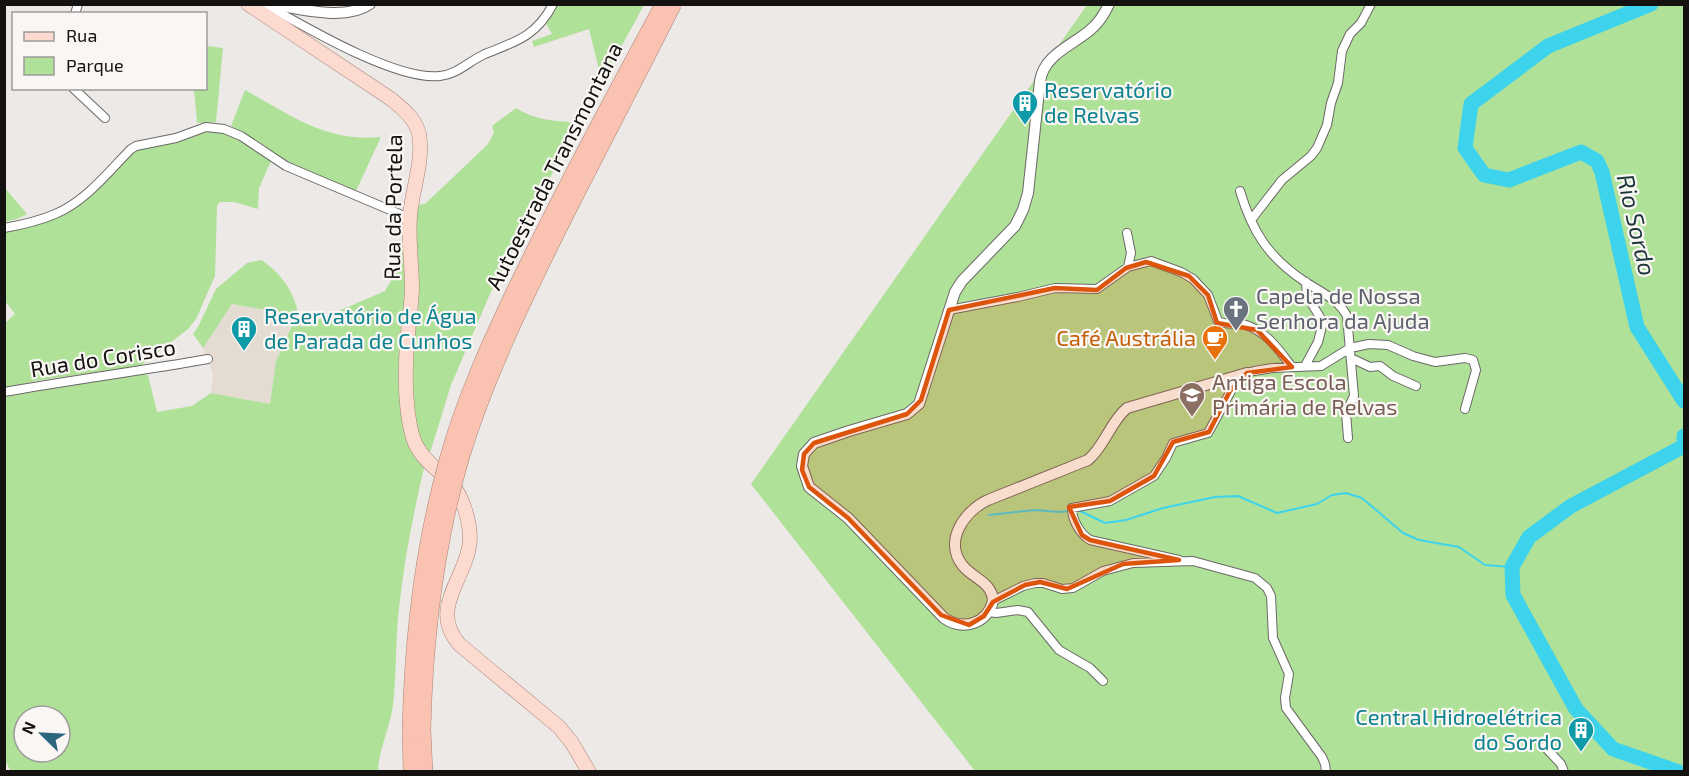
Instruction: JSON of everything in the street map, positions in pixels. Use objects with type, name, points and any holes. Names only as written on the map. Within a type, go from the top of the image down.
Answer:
[{"type":"highway","name":"Autoestrada Transmontana","points":[[425,771],[417,730],[412,664],[423,572],[433,516],[454,437],[503,315],[538,241],[663,4]]},
{"type":"highway","name":"Autoestrada Transmontana","points":[[411,771],[434,588],[451,500],[475,417],[514,323],[544,259],[674,4]]},
{"type":"main road","name":"Rua da Portela","points":[[259,5],[391,99],[410,117],[417,128],[420,148],[409,218],[412,286],[405,368],[412,434],[420,452],[456,490],[466,514],[470,536],[466,560],[447,608],[450,632],[467,652],[559,727],[572,743],[588,771]]},
{"type":"street","points":[[259,5],[341,13],[358,11],[370,4]]},
{"type":"street","points":[[259,5],[387,66],[407,73],[426,76],[451,74],[479,57],[515,43],[538,26],[553,4]]},
{"type":"street","points":[[1109,4],[1095,25],[1050,59],[1043,69],[1028,193],[1023,210],[1011,230],[959,285],[921,400],[907,414],[814,443],[804,454],[802,470],[809,487],[848,518],[944,618],[959,625],[969,625],[980,620],[991,606],[1023,586],[1043,582],[1067,589],[1120,565],[1193,561],[1246,574],[1259,581],[1268,589],[1272,598],[1272,638],[1289,672],[1285,698],[1286,708],[1324,760],[1326,771]]},
{"type":"street","points":[[1251,220],[1281,182],[1311,156],[1319,145],[1328,125],[1331,103],[1339,81],[1342,51],[1350,34],[1361,23],[1371,4]]},
{"type":"street","points":[[75,90],[105,117]]},
{"type":"street","points":[[4,228],[43,219],[60,212],[99,183],[134,147],[176,138],[209,126],[234,132],[286,166],[409,218]]},
{"type":"street","points":[[1240,191],[1251,220],[1267,249],[1306,282],[1328,296],[1342,309],[1347,318],[1354,396],[1346,414],[1348,438]]},
{"type":"street","points":[[1127,233],[1131,253],[1128,267]]},
{"type":"street","points":[[949,310],[1055,288],[1097,289],[1128,267],[1142,262],[1153,262],[1189,276],[1208,295],[1218,321],[1245,324],[1257,330],[1270,339],[1292,367]]},
{"type":"street","points":[[1305,366],[1317,346],[1323,325],[1321,316],[1308,296],[1306,282]]},
{"type":"street","points":[[1103,681],[1090,668],[1059,650],[1028,612],[1018,610],[996,613],[991,606],[993,596],[989,587],[964,567],[959,558],[956,540],[963,520],[974,508],[983,502],[1083,463],[1095,454],[1127,408],[1265,369],[1321,366],[1350,348],[1366,344],[1383,344],[1435,362],[1465,358],[1473,360],[1476,370],[1465,409]]},
{"type":"street","points":[[1351,358],[1370,367],[1380,366],[1393,376],[1416,386]]},
{"type":"street","name":"Rua do Corisco","points":[[4,393],[80,378],[142,371],[208,359]]},
{"type":"street","points":[[1179,560],[1089,539],[1081,533],[1071,513],[1072,508],[1112,500],[1154,476],[1166,459],[1173,443],[1209,432],[1230,391],[1247,374]]},
{"type":"street","points":[[1545,747],[1561,764],[1564,771]]},
{"type":"highlighted area","points":[[1146,262],[1189,276],[1208,295],[1217,323],[1257,330],[1292,367],[1247,373],[1230,391],[1209,432],[1173,442],[1154,476],[1110,501],[1069,507],[1082,535],[1090,540],[1179,560],[1123,564],[1067,589],[1040,582],[1025,585],[993,602],[984,616],[969,625],[941,615],[848,518],[809,487],[802,470],[804,454],[814,443],[907,414],[921,400],[949,310],[1055,288],[1097,290],[1126,268]]},
{"type":"shaded area","points":[[232,304],[289,313],[292,325],[276,361],[270,404],[211,393],[213,374],[203,348]]},
{"type":"green space","points":[[556,5],[644,5],[602,82],[589,29],[534,47],[532,41],[552,34],[545,22]]},
{"type":"green space","points":[[1087,5],[1684,5],[1684,771],[975,771],[751,484]]},
{"type":"green space","points":[[207,46],[223,48],[216,122],[197,123],[194,90],[207,90]]},
{"type":"green space","points":[[245,90],[294,117],[326,131],[361,138],[381,137],[356,191],[283,161],[231,126]]},
{"type":"green space","points":[[516,108],[546,120],[579,122],[490,294],[451,385],[429,456],[421,444],[411,398],[416,205],[425,204],[488,144],[494,133],[492,126]]},
{"type":"green space","points":[[221,130],[247,144],[271,161],[259,188],[258,209],[234,202],[220,202],[217,206],[215,276],[196,319],[188,329],[140,366],[41,380],[5,388],[4,324],[15,314],[5,301],[5,232],[62,215],[105,182],[132,151],[197,131]]},
{"type":"green space","points":[[4,187],[27,214],[5,222]]},
{"type":"green space","points":[[403,244],[415,456],[424,468],[401,590],[393,705],[380,754],[378,771],[11,772],[5,760],[5,397],[131,374],[148,375],[157,412],[192,406],[211,393],[270,404],[276,361],[292,326],[289,314],[232,304],[203,348],[193,334],[216,289],[247,263],[261,260],[277,273],[290,290],[301,327],[385,291],[393,277]]},
{"type":"waterway","name":"Rio Sordo","points":[[1651,4],[1548,46],[1471,104],[1465,148],[1484,175],[1509,180],[1581,152],[1597,161],[1602,172],[1637,327],[1684,401]]},
{"type":"waterway","name":"Rio Sordo","points":[[1679,772],[1613,749],[1576,709],[1513,595],[1512,567],[1529,537],[1571,506],[1684,446],[1684,436]]},
{"type":"waterway","points":[[1078,510],[1105,523],[1126,520],[1163,508],[1215,497],[1238,496],[1277,513],[1317,504],[1332,495],[1346,493],[1362,498],[1403,533],[1419,540],[1459,547],[1485,565],[1512,567]]},
{"type":"waterway","points":[[989,515],[1035,510],[1070,511]]},
{"type":"place","name":"Reservatório de Relvas","points":[[1025,126]]},
{"type":"place","name":"Capela de Nossa Senhora da Ajuda","points":[[1236,332]]},
{"type":"place","name":"Reservatório de Água de Parada de Cunhos","points":[[244,352]]},
{"type":"place","name":"Café Austrália","points":[[1215,361]]},
{"type":"place","name":"Antiga Escola Primária de Relvas","points":[[1192,418]]},
{"type":"place","name":"Central Hidroelétrica do Sordo","points":[[1581,753]]}]
